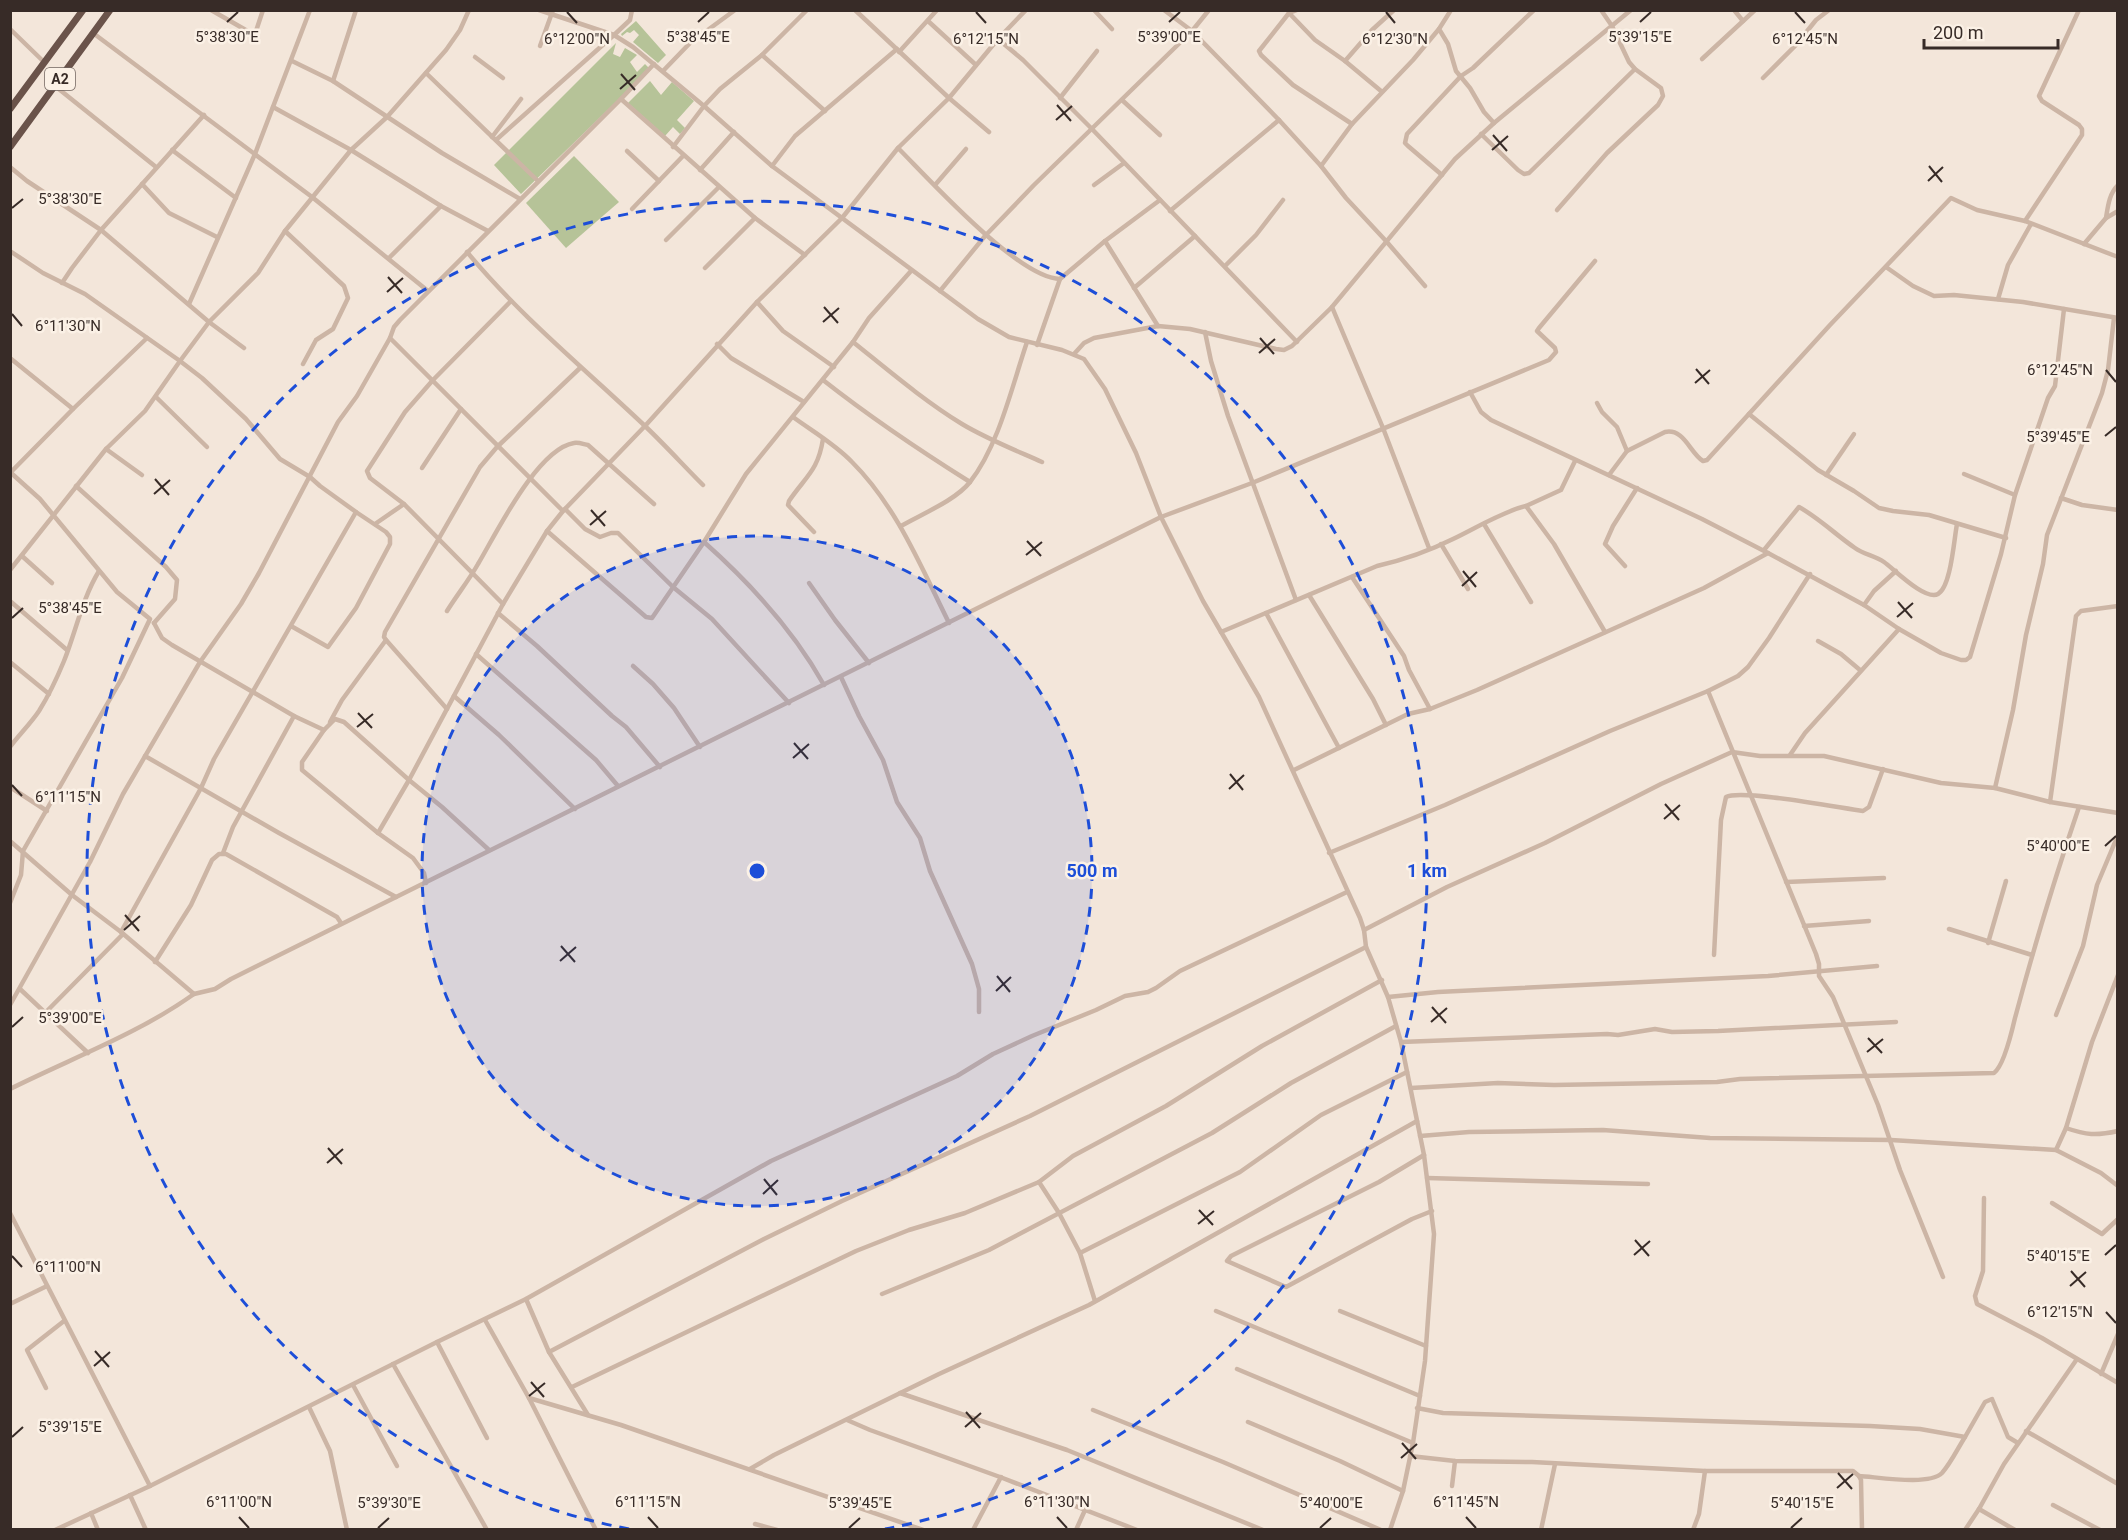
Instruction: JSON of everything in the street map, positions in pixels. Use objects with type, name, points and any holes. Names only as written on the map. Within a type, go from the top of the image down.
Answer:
[{"type":"highway","name":"A2","points":[[10,109],[83,10]]},
{"type":"highway","name":"A2","points":[[10,147],[110,10]]},
{"type":"street","points":[[211,10],[250,33],[256,31],[263,10]]},
{"type":"street","points":[[189,304],[255,154],[310,10]]},
{"type":"street","points":[[333,81],[356,10]]},
{"type":"street","points":[[10,570],[106,449],[145,411],[209,322],[258,273],[285,231],[351,150],[387,117],[446,50],[460,30],[469,10]]},
{"type":"street","points":[[538,10],[551,12],[614,36],[633,47],[772,166],[911,271],[1009,337],[1074,354],[1084,359],[1105,389],[1136,453],[1161,517],[1203,602],[1259,697],[1294,770],[1364,930],[1366,947],[1382,980],[1401,1042],[1424,1155],[1434,1234],[1420,1396],[1403,1491],[1390,1530]]},
{"type":"street","points":[[494,139],[614,36],[630,20],[632,10]]},
{"type":"street","points":[[663,71],[690,43],[735,10]]},
{"type":"street","points":[[673,147],[720,89],[762,55],[807,10]]},
{"type":"street","points":[[855,10],[989,132]]},
{"type":"street","points":[[772,166],[795,136],[898,50],[937,10]]},
{"type":"street","points":[[1094,10],[1112,29]]},
{"type":"street","points":[[1164,10],[1192,31],[1279,120],[1321,166],[1351,205],[1425,286]]},
{"type":"street","points":[[940,291],[985,236],[1192,31],[1209,10]]},
{"type":"street","points":[[1297,10],[1289,12],[1277,31],[1259,51],[1293,85],[1352,124]]},
{"type":"street","points":[[1345,61],[1372,30],[1394,10]]},
{"type":"street","points":[[1321,166],[1352,124],[1413,60],[1439,29],[1451,10]]},
{"type":"street","points":[[1442,175],[1408,146],[1405,138],[1461,76],[1473,68],[1534,10]]},
{"type":"street","points":[[1557,210],[1607,153],[1661,101],[1663,92],[1661,88],[1635,69],[1624,54],[1612,26],[1601,10]]},
{"type":"street","points":[[1074,354],[1084,343],[1094,338],[1158,326],[1182,328],[1284,350],[1297,342],[1332,307],[1455,159],[1481,134],[1631,10]]},
{"type":"street","points":[[1734,10],[1743,21]]},
{"type":"street","points":[[1702,59],[1755,10]]},
{"type":"street","points":[[1763,78],[1796,45],[1816,20],[1829,10]]},
{"type":"street","points":[[2025,221],[2082,135],[2079,125],[2042,101],[2039,96],[2079,10]]},
{"type":"street","points":[[378,833],[409,780],[503,604],[547,531],[756,302],[842,218],[898,148],[949,98],[998,39],[1026,11]]},
{"type":"street","points":[[540,46],[551,12]]},
{"type":"street","points":[[1289,12],[1315,40],[1381,91]]},
{"type":"street","points":[[928,21],[976,65]]},
{"type":"street","points":[[10,29],[44,62]]},
{"type":"street","points":[[1439,29],[1448,44],[1456,71],[1494,123]]},
{"type":"street","points":[[93,33],[312,197],[428,291]]},
{"type":"street","points":[[998,39],[1092,129],[1297,342]]},
{"type":"street","points":[[1060,98],[1097,51]]},
{"type":"street","points":[[762,55],[825,111]]},
{"type":"street","points":[[475,57],[502,78]]},
{"type":"street","points":[[292,61],[333,81],[442,153],[520,200]]},
{"type":"street","points":[[10,1005],[72,895],[123,794],[200,662],[247,593],[338,422],[357,396],[390,338],[393,327],[654,64]]},
{"type":"street","points":[[1481,134],[1518,170],[1524,174],[1529,173],[1635,69]]},
{"type":"street","points":[[426,73],[538,182]]},
{"type":"street","points":[[55,86],[156,168]]},
{"type":"street","points":[[494,139],[521,99]]},
{"type":"street","points":[[621,99],[755,218],[805,255]]},
{"type":"street","points":[[1122,100],[1160,135]]},
{"type":"street","points":[[273,107],[351,150],[441,206],[488,231]]},
{"type":"street","points":[[62,283],[101,230],[204,115]]},
{"type":"street","points":[[1170,211],[1279,120]]},
{"type":"street","points":[[700,170],[734,132]]},
{"type":"street","points":[[898,148],[985,236],[1039,273],[1053,279],[1060,279]]},
{"type":"street","points":[[935,185],[966,149]]},
{"type":"street","points":[[172,150],[236,198]]},
{"type":"street","points":[[627,151],[659,181]]},
{"type":"street","points":[[632,210],[683,156]]},
{"type":"street","points":[[1094,185],[1124,163]]},
{"type":"street","points":[[10,167],[36,188],[101,230],[209,322],[244,348]]},
{"type":"street","points":[[142,184],[169,213],[217,237]]},
{"type":"street","points":[[2106,218],[2113,190],[2118,185]]},
{"type":"street","points":[[666,240],[719,187]]},
{"type":"street","points":[[1609,474],[1628,451],[1671,430],[1676,432],[1700,460],[1705,461],[1951,198],[1977,210],[2025,221],[2118,257]]},
{"type":"street","points":[[1037,345],[1060,279],[1160,200]]},
{"type":"street","points":[[1226,266],[1256,235],[1283,200]]},
{"type":"street","points":[[389,258],[441,206]]},
{"type":"street","points":[[2084,244],[2106,218],[2118,211]]},
{"type":"street","points":[[705,268],[755,218]]},
{"type":"street","points":[[1998,299],[2008,265],[2031,224]]},
{"type":"street","points":[[285,231],[344,286],[348,298],[333,329],[316,340],[303,364]]},
{"type":"street","points":[[1134,288],[1195,236]]},
{"type":"street","points":[[1105,242],[1158,326]]},
{"type":"street","points":[[10,251],[62,283],[85,294],[180,361],[246,419],[280,459],[310,477],[390,537],[390,544],[356,608],[328,646],[291,626]]},
{"type":"street","points":[[467,252],[511,301],[580,368],[645,426],[703,485]]},
{"type":"street","points":[[10,1089],[88,1053],[175,1008],[194,994],[215,989],[341,923],[426,883],[1161,517],[1252,483],[1550,360],[1554,357],[1555,348],[1537,331],[1595,261]]},
{"type":"street","points":[[1886,267],[1912,286],[1934,296],[1954,295],[2023,302],[2116,318],[2102,393],[2047,535],[2013,710],[1995,788]]},
{"type":"street","points":[[547,531],[646,617],[652,618],[704,542],[746,474],[854,342],[869,318],[911,271]]},
{"type":"street","points":[[503,604],[404,504],[370,478],[367,471],[405,412],[433,380],[511,301]]},
{"type":"street","points":[[756,302],[783,331],[834,367]]},
{"type":"street","points":[[1332,307],[1383,428],[1429,548]]},
{"type":"street","points":[[1470,392],[1481,412],[1491,420],[1575,461],[1609,474],[1810,574],[1941,653],[1966,660],[1970,657],[2006,538],[2015,495],[2048,398],[2055,386],[2064,309]]},
{"type":"street","points":[[1205,333],[1211,361],[1252,483],[1296,600]]},
{"type":"street","points":[[390,338],[529,479],[593,534],[600,537],[612,533],[618,534],[673,587],[712,619],[789,703]]},
{"type":"street","points":[[147,339],[11,472],[32,491],[117,592],[152,621],[162,638],[294,716],[324,730]]},
{"type":"street","points":[[854,342],[896,377],[961,423],[994,441],[1042,462]]},
{"type":"street","points":[[901,526],[956,495],[970,482],[994,441],[1027,342]]},
{"type":"street","points":[[717,344],[731,358],[804,402]]},
{"type":"street","points":[[10,358],[74,409]]},
{"type":"street","points":[[447,709],[386,640],[385,632],[480,466],[580,368]]},
{"type":"street","points":[[823,380],[911,445],[970,482]]},
{"type":"street","points":[[156,397],[207,447]]},
{"type":"street","points":[[1597,403],[1602,412],[1617,427],[1628,451]]},
{"type":"street","points":[[422,468],[461,409]]},
{"type":"street","points":[[1749,414],[1818,470],[1879,508],[1929,515],[2006,538]]},
{"type":"street","points":[[793,417],[850,460],[868,480],[901,526],[949,623]]},
{"type":"street","points":[[1826,475],[1854,434]]},
{"type":"street","points":[[814,532],[792,509],[789,501],[816,466],[823,439]]},
{"type":"street","points":[[447,610],[472,574],[529,479],[552,454],[564,446],[576,442],[588,445],[654,504]]},
{"type":"street","points":[[106,449],[142,475]]},
{"type":"street","points":[[1221,632],[1352,577],[1441,544],[1562,490],[1575,461]]},
{"type":"street","points":[[1964,474],[2015,495]]},
{"type":"street","points":[[10,903],[21,875],[23,851],[152,621],[175,599],[177,580],[166,567],[76,486]]},
{"type":"street","points":[[1625,566],[1605,544],[1613,526],[1637,488]]},
{"type":"street","points":[[2061,498],[2082,505],[2118,510]]},
{"type":"street","points":[[375,524],[404,504]]},
{"type":"street","points":[[1526,506],[1559,553],[1605,632]]},
{"type":"street","points":[[1294,770],[1408,714],[1430,709],[1704,588],[1766,552],[1799,507],[1857,550],[1883,562],[1926,594],[1938,594],[1941,590],[1951,565],[1957,524]]},
{"type":"street","points":[[45,1013],[122,933],[201,788],[214,759],[356,512]]},
{"type":"street","points":[[1484,524],[1531,602]]},
{"type":"street","points":[[704,542],[734,569],[798,644],[824,685]]},
{"type":"street","points":[[1441,544],[1468,589]]},
{"type":"street","points":[[22,556],[52,583]]},
{"type":"street","points":[[10,747],[38,713],[49,694],[76,622],[99,571]]},
{"type":"street","points":[[1864,605],[1874,591],[1896,571]]},
{"type":"street","points":[[1329,853],[1445,805],[1738,676],[1748,667],[1769,638],[1810,574]]},
{"type":"street","points":[[1352,577],[1404,656],[1430,709]]},
{"type":"street","points":[[809,582],[869,663]]},
{"type":"street","points":[[1309,595],[1373,699],[1386,725]]},
{"type":"street","points":[[10,601],[67,650]]},
{"type":"street","points":[[2050,802],[2076,616],[2081,611],[2118,606]]},
{"type":"street","points":[[498,613],[537,645],[626,727],[660,766]]},
{"type":"street","points":[[1266,613],[1339,748]]},
{"type":"street","points":[[1790,755],[1805,733],[1899,628]]},
{"type":"street","points":[[329,724],[342,700],[386,640]]},
{"type":"street","points":[[1818,640],[1841,654],[1860,670]]},
{"type":"street","points":[[476,654],[596,760],[618,786]]},
{"type":"street","points":[[10,662],[49,694]]},
{"type":"street","points":[[633,666],[674,708],[700,747]]},
{"type":"street","points":[[841,677],[887,769],[897,802],[920,838],[930,870],[972,964],[979,989],[980,1012]]},
{"type":"street","points":[[1708,691],[1819,964],[1820,976],[1833,997],[1866,1076],[1900,1170],[1943,1277]]},
{"type":"street","points":[[454,696],[507,742],[574,809]]},
{"type":"street","points":[[155,962],[191,905],[212,860],[223,853],[233,827],[294,716]]},
{"type":"street","points":[[426,883],[424,873],[413,858],[378,833],[301,768],[302,762],[324,730],[335,719],[344,722],[489,850]]},
{"type":"street","points":[[1364,930],[1447,887],[1545,843],[1661,784],[1732,752],[1760,756],[1824,756],[1941,783],[1995,788],[2050,802],[2118,813]]},
{"type":"street","points":[[145,756],[397,897]]},
{"type":"street","points":[[1714,955],[1721,820],[1724,802],[1730,795],[1751,795],[1863,811],[1869,807],[1883,769]]},
{"type":"street","points":[[10,787],[47,811]]},
{"type":"street","points":[[1411,1088],[1498,1083],[1554,1085],[1717,1082],[1740,1079],[1997,1071],[2013,1026],[2032,955],[2079,807]]},
{"type":"street","points":[[2056,1016],[2083,946],[2097,885],[2118,835]]},
{"type":"street","points":[[10,841],[72,895],[122,933],[194,994]]},
{"type":"street","points":[[223,853],[337,917],[341,923]]},
{"type":"street","points":[[1786,882],[1884,878]]},
{"type":"street","points":[[1988,942],[2006,881]]},
{"type":"street","points":[[55,1530],[150,1486],[526,1299],[771,1161],[957,1076],[993,1054],[1032,1036],[1125,996],[1148,992],[1180,971],[1347,892]]},
{"type":"street","points":[[1804,926],[1869,921]]},
{"type":"street","points":[[1949,929],[2032,955]]},
{"type":"street","points":[[549,1352],[764,1239],[1030,1116],[1366,947]]},
{"type":"street","points":[[1388,997],[1438,992],[1779,975],[1877,966]]},
{"type":"street","points":[[2056,1150],[2066,1128],[2092,1042],[2118,975]]},
{"type":"street","points":[[572,1387],[856,1251],[909,1230],[965,1213],[1039,1182],[1073,1156],[1166,1106],[1262,1046],[1382,980]]},
{"type":"street","points":[[20,989],[88,1053]]},
{"type":"street","points":[[1401,1042],[1618,1035],[1655,1029],[1672,1032],[1718,1031],[1896,1022]]},
{"type":"street","points":[[882,1294],[989,1250],[1212,1133],[1291,1083],[1396,1026]]},
{"type":"street","points":[[1080,1253],[1240,1172],[1321,1115],[1407,1072]]},
{"type":"street","points":[[750,1469],[765,1459],[900,1393],[1095,1301],[1417,1121]]},
{"type":"street","points":[[2066,1128],[2086,1135],[2101,1135],[2118,1131]]},
{"type":"street","points":[[1420,1136],[1469,1132],[1603,1130],[1710,1138],[1891,1140],[2056,1150],[2102,1173],[2118,1186]]},
{"type":"street","points":[[1424,1155],[1379,1182],[1231,1256],[1227,1261],[1286,1287],[1412,1219],[1432,1211]]},
{"type":"street","points":[[1427,1178],[1648,1184]]},
{"type":"street","points":[[1039,1182],[1059,1213],[1080,1253],[1095,1301]]},
{"type":"street","points":[[1984,1198],[1983,1271],[1975,1296],[1977,1304],[2042,1338],[2118,1383]]},
{"type":"street","points":[[2052,1203],[2100,1234],[2105,1233],[2118,1220]]},
{"type":"street","points":[[10,1213],[150,1486]]},
{"type":"street","points":[[10,1304],[47,1286]]},
{"type":"street","points":[[526,1299],[549,1352],[588,1415]]},
{"type":"street","points":[[1216,1311],[1420,1396]]},
{"type":"street","points":[[1340,1311],[1426,1346]]},
{"type":"street","points":[[485,1320],[529,1398],[596,1530]]},
{"type":"street","points":[[46,1388],[27,1350],[64,1321]]},
{"type":"street","points":[[2101,1374],[2118,1334]]},
{"type":"street","points":[[437,1342],[487,1438]]},
{"type":"street","points":[[1965,1530],[2018,1443],[2077,1359]]},
{"type":"street","points":[[393,1364],[487,1530]]},
{"type":"street","points":[[1237,1369],[1413,1443]]},
{"type":"street","points":[[353,1385],[398,1466]]},
{"type":"street","points":[[900,1393],[1066,1450],[1263,1530]]},
{"type":"street","points":[[529,1398],[588,1415],[750,1469],[922,1530]]},
{"type":"street","points":[[1410,1456],[1455,1461],[1705,1472],[1853,1472],[1859,1476],[1914,1480],[1936,1477],[1942,1473],[1985,1402],[1992,1399],[2008,1437],[2018,1443]]},
{"type":"street","points":[[309,1407],[330,1451],[347,1530]]},
{"type":"street","points":[[1417,1408],[1443,1413],[1910,1428],[1965,1437]]},
{"type":"street","points":[[1093,1410],[1223,1462],[1381,1530]]},
{"type":"street","points":[[847,1420],[1136,1530]]},
{"type":"street","points":[[1248,1422],[1403,1491]]},
{"type":"street","points":[[2026,1431],[2118,1484]]},
{"type":"street","points":[[1452,1486],[1455,1461]]},
{"type":"street","points":[[1541,1530],[1555,1464]]},
{"type":"street","points":[[1694,1530],[1700,1514],[1705,1472]]},
{"type":"street","points":[[1859,1476],[1862,1530]]},
{"type":"street","points":[[973,1530],[1000,1477]]},
{"type":"street","points":[[1000,1477],[1136,1530]]},
{"type":"street","points":[[130,1495],[146,1530]]},
{"type":"street","points":[[2053,1505],[2100,1530]]},
{"type":"street","points":[[1979,1509],[2015,1530]]},
{"type":"street","points":[[1076,1530],[1085,1510]]},
{"type":"street","points":[[91,1513],[98,1530]]},
{"type":"street","points":[[755,1524],[777,1530]]},
{"type":"green space","points":[[636,21],[666,55],[658,63],[633,42],[639,35],[634,30],[622,36],[621,34]]},
{"type":"green space","points":[[616,43],[613,54],[620,57],[625,48],[637,55],[630,62],[637,72],[645,64],[650,69],[521,194],[494,165]]},
{"type":"green space","points":[[650,81],[661,95],[672,82],[694,101],[677,120],[685,128],[680,134],[673,127],[665,136],[628,103]]},
{"type":"green space","points":[[574,156],[619,202],[566,248],[526,203]]}]
